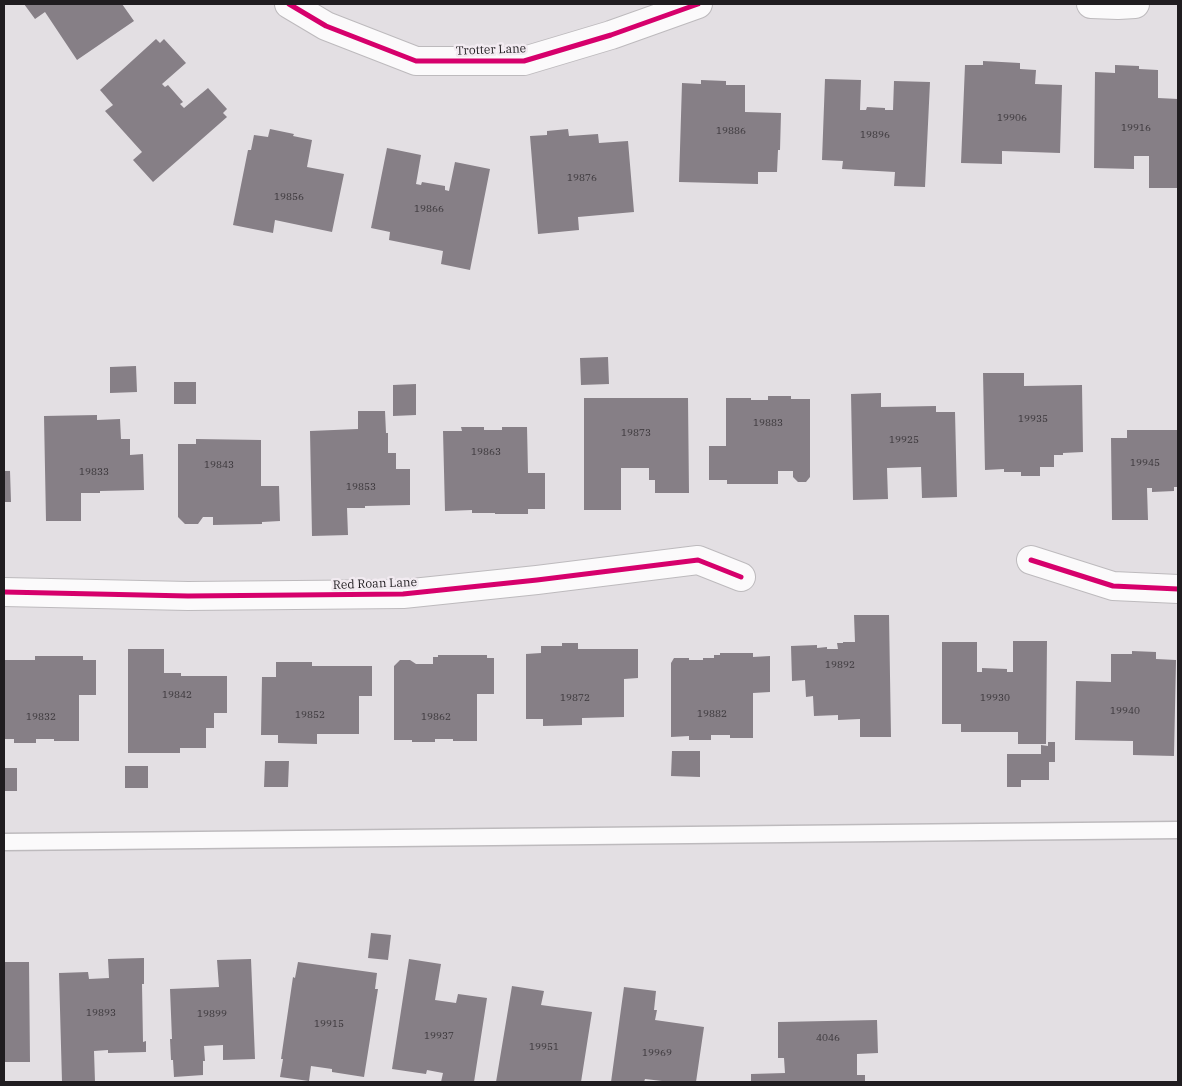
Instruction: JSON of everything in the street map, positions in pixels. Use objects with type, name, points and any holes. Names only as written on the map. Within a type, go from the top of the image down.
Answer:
[{"type":"street","name":"Trotter Lane","points":[[289,4],[326,26],[416,61],[524,61],[611,35],[698,4]]},
{"type":"street","points":[[1091,4],[1118,6],[1135,4]]},
{"type":"street","name":"Red Roan Lane","points":[[4,592],[188,596],[403,594],[698,560],[741,577]]},
{"type":"street","points":[[1031,560],[1113,586],[1178,589]]},
{"type":"lane","points":[[4,842],[1178,830]]},
{"type":"building","points":[[24,4],[122,4],[134,21],[77,60],[45,12],[35,19]]},
{"type":"building","points":[[156,39],[160,43],[164,39],[186,63],[162,84],[165,87],[168,85],[183,102],[180,104],[184,108],[208,88],[227,109],[223,113],[227,117],[153,182],[133,160],[142,152],[105,111],[113,105],[100,90]]},
{"type":"building","points":[[983,61],[1020,63],[1020,69],[1036,70],[1035,84],[1062,85],[1060,153],[1002,151],[1002,164],[961,163],[965,65],[983,65]]},
{"type":"building","points":[[1115,65],[1139,66],[1139,69],[1158,70],[1158,98],[1178,99],[1178,188],[1149,188],[1149,156],[1134,156],[1134,169],[1094,168],[1095,72],[1115,73]]},
{"type":"building","points":[[825,79],[861,80],[860,110],[866,110],[867,107],[893,110],[894,81],[930,82],[925,187],[894,186],[895,172],[842,169],[843,161],[822,160]]},
{"type":"building","points":[[701,80],[726,81],[726,85],[745,85],[745,112],[781,113],[780,150],[778,150],[777,172],[758,172],[758,184],[679,182],[682,83],[701,84]]},
{"type":"building","points":[[270,129],[312,140],[307,167],[344,174],[332,232],[275,220],[273,233],[233,225],[248,150],[251,150],[254,135],[268,137]]},
{"type":"building","points":[[568,129],[569,136],[598,134],[599,143],[628,141],[634,212],[578,217],[579,230],[538,234],[530,136],[547,135],[547,131]]},
{"type":"building","points":[[387,148],[421,155],[416,184],[421,185],[422,182],[445,186],[445,190],[449,191],[455,162],[490,169],[470,270],[441,264],[443,251],[389,240],[390,232],[371,228]]},
{"type":"building","points":[[608,357],[609,384],[581,385],[580,358]]},
{"type":"building","points":[[136,366],[137,392],[110,393],[110,367]]},
{"type":"building","points":[[983,373],[1024,373],[1024,386],[1082,385],[1083,452],[1054,455],[1054,467],[1040,467],[1040,476],[1021,476],[1021,472],[1004,472],[1004,469],[985,470]]},
{"type":"building","points":[[174,382],[196,382],[196,404],[174,404]]},
{"type":"building","points":[[416,384],[416,415],[393,416],[393,385]]},
{"type":"building","points":[[881,393],[881,407],[936,406],[936,412],[955,412],[957,497],[922,498],[921,467],[887,468],[888,499],[853,500],[851,394]]},
{"type":"building","points":[[768,396],[791,396],[791,399],[810,399],[810,477],[806,482],[798,482],[793,477],[793,471],[778,471],[778,484],[727,484],[727,480],[709,480],[709,446],[726,446],[726,398],[768,400]]},
{"type":"building","points":[[584,398],[688,398],[689,493],[655,493],[655,480],[649,480],[649,468],[621,468],[621,510],[584,510]]},
{"type":"building","points":[[358,411],[385,411],[388,453],[396,453],[396,469],[410,469],[410,505],[347,508],[348,535],[312,536],[310,431],[358,429]]},
{"type":"building","points":[[97,415],[97,420],[120,419],[121,439],[130,439],[130,455],[143,454],[144,490],[81,493],[81,521],[46,521],[44,416]]},
{"type":"building","points":[[461,427],[484,427],[484,430],[502,430],[502,427],[527,427],[528,473],[545,473],[545,509],[528,509],[528,514],[472,513],[472,510],[445,511],[443,431],[462,431]]},
{"type":"building","points":[[1127,430],[1178,430],[1178,487],[1174,487],[1174,491],[1152,492],[1152,488],[1147,488],[1148,520],[1112,520],[1111,438],[1127,438]]},
{"type":"building","points":[[196,439],[261,440],[261,486],[279,486],[280,521],[262,522],[262,524],[213,525],[213,517],[203,517],[198,524],[185,524],[178,517],[178,444],[196,444]]},
{"type":"building","points":[[4,471],[10,471],[11,502],[4,502]]},
{"type":"building","points":[[854,615],[889,615],[891,737],[860,737],[860,719],[838,720],[838,715],[814,716],[813,696],[806,697],[805,680],[792,681],[791,646],[817,645],[817,648],[838,649],[837,643],[855,642]]},
{"type":"building","points":[[1013,641],[1047,641],[1046,744],[1018,744],[1018,732],[961,732],[961,724],[942,724],[942,642],[977,642],[977,672],[982,672],[982,668],[1007,669],[1007,672],[1013,672]]},
{"type":"building","points":[[562,643],[578,643],[578,649],[638,649],[638,678],[624,679],[624,717],[582,718],[582,725],[543,726],[543,719],[526,719],[526,654],[541,653],[541,646],[562,646]]},
{"type":"building","points":[[128,649],[164,649],[164,673],[181,673],[181,676],[227,676],[227,713],[214,713],[214,728],[206,728],[206,748],[180,748],[180,753],[128,753]]},
{"type":"building","points":[[1132,651],[1156,652],[1156,659],[1176,660],[1174,756],[1133,755],[1133,741],[1075,740],[1076,681],[1111,682],[1111,654],[1132,654]]},
{"type":"building","points":[[720,653],[753,653],[753,657],[770,656],[770,692],[753,693],[753,738],[730,738],[730,735],[711,735],[711,740],[689,740],[689,736],[671,737],[671,663],[674,658],[703,660],[703,658],[714,658],[714,655],[720,655]]},
{"type":"building","points":[[438,655],[487,655],[487,658],[494,658],[494,694],[477,694],[477,741],[435,739],[435,742],[412,742],[412,740],[394,740],[394,666],[400,660],[410,660],[416,664],[433,664],[433,657],[438,657]]},
{"type":"building","points":[[35,656],[83,656],[83,660],[96,660],[96,695],[79,695],[79,741],[36,739],[36,743],[14,743],[14,739],[4,739],[4,660],[35,660]]},
{"type":"building","points":[[276,662],[312,662],[312,666],[372,666],[372,696],[359,696],[359,734],[317,734],[317,744],[278,743],[278,735],[261,735],[262,677],[276,677]]},
{"type":"building","points":[[1048,742],[1055,742],[1055,762],[1049,762],[1049,780],[1021,780],[1021,787],[1007,787],[1007,754],[1041,754],[1041,745],[1048,746]]},
{"type":"building","points":[[672,751],[700,751],[700,777],[671,776]]},
{"type":"building","points":[[265,761],[289,761],[288,787],[264,787]]},
{"type":"building","points":[[125,766],[148,766],[148,788],[125,788]]},
{"type":"building","points":[[4,768],[17,768],[17,791],[4,791]]},
{"type":"building","points":[[371,933],[391,935],[388,960],[368,958]]},
{"type":"building","points":[[144,958],[144,984],[142,984],[143,1042],[146,1041],[146,1052],[108,1053],[108,1050],[94,1051],[95,1082],[62,1082],[59,973],[88,972],[89,979],[109,978],[108,959]]},
{"type":"building","points":[[251,959],[255,1059],[223,1060],[223,1045],[204,1046],[205,1061],[203,1061],[203,1075],[174,1077],[170,1039],[172,1039],[170,989],[219,987],[217,960]]},
{"type":"building","points":[[409,959],[441,964],[435,1000],[456,1003],[458,994],[487,998],[474,1082],[441,1082],[443,1073],[427,1070],[426,1074],[392,1069]]},
{"type":"building","points":[[4,962],[29,962],[30,1062],[4,1062]]},
{"type":"building","points":[[298,962],[377,973],[375,989],[378,989],[364,1077],[332,1072],[332,1069],[311,1066],[309,1081],[280,1077],[293,977],[295,978]]},
{"type":"building","points":[[512,986],[544,991],[541,1005],[592,1012],[581,1082],[496,1082]]},
{"type":"building","points":[[624,987],[656,991],[654,1010],[657,1010],[655,1020],[704,1027],[696,1082],[662,1082],[645,1079],[644,1082],[611,1082]]},
{"type":"building","points":[[877,1020],[878,1053],[857,1054],[857,1075],[865,1075],[865,1082],[751,1082],[751,1074],[785,1073],[784,1058],[778,1058],[778,1022]]},
{"type":"cycle path","points":[[289,4],[326,26],[416,61],[524,61],[611,35],[698,4]]},
{"type":"cycle path","points":[[4,592],[188,596],[403,594],[698,560],[741,577]]},
{"type":"cycle path","points":[[1031,560],[1113,586],[1178,589]]}]
